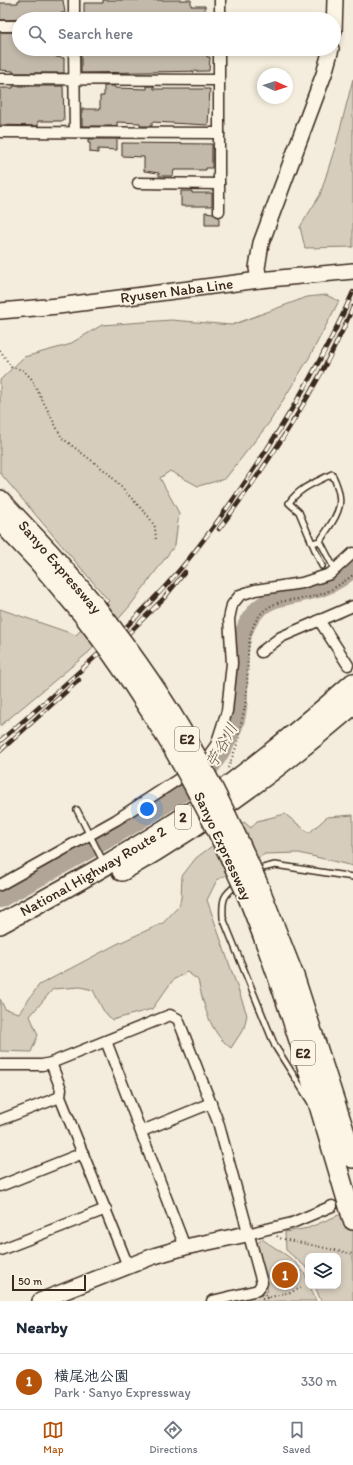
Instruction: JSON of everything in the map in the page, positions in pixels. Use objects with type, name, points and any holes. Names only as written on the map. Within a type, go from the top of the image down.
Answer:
[{"type":"highway","name":"Sanyo Expressway","points":[[0,500],[90,612],[176,750],[223,840],[249,882],[294,976],[353,1158]]},
{"type":"highway","name":"Sanyo Expressway","points":[[0,521],[44,556]]},
{"type":"highway","name":"National Highway Route 2","points":[[0,924],[102,859],[185,816],[238,778],[351,674]]},
{"type":"highway","name":"National Highway Route 2","points":[[0,938],[146,857],[191,828],[300,750],[353,705]]},
{"type":"highway","name":"Sanyo Expressway","points":[[249,882],[325,1123],[353,1220]]},
{"type":"street","points":[[74,0],[74,12]]},
{"type":"street","points":[[220,0],[220,12]]},
{"type":"street","points":[[335,0],[335,12]]},
{"type":"street","points":[[0,26],[12,26]]},
{"type":"street","points":[[74,56],[75,132]]},
{"type":"street","points":[[218,211],[219,56]]},
{"type":"street","points":[[258,280],[257,268],[261,243],[324,74],[329,56]]},
{"type":"street","points":[[0,79],[218,80]]},
{"type":"street","points":[[0,132],[219,133]]},
{"type":"street","points":[[138,183],[219,184]]},
{"type":"street","name":"Ryusen Naba Line","points":[[0,311],[58,306],[258,280],[350,271]]},
{"type":"street","points":[[0,885],[90,837],[203,763],[216,745],[227,711],[232,663],[229,619],[232,605],[240,595],[255,590],[317,579],[335,570],[353,554]]},
{"type":"street","points":[[260,652],[281,637],[353,606]]},
{"type":"street","points":[[319,620],[351,674]]},
{"type":"street","points":[[0,1065],[42,1065],[50,1063],[170,1015],[178,1019],[218,1122],[247,1234],[262,1283],[258,1290],[212,1301]]},
{"type":"street","points":[[106,1041],[142,1131],[185,1247]]},
{"type":"street","points":[[50,1063],[61,1089],[60,1097],[128,1266]]},
{"type":"street","points":[[0,1120],[60,1097]]},
{"type":"street","points":[[142,1131],[211,1103]]},
{"type":"street","points":[[0,1186],[83,1153]]},
{"type":"street","points":[[40,1301],[154,1256],[185,1247],[247,1234],[298,1221],[332,1206]]},
{"type":"street","points":[[0,1250],[106,1209]]},
{"type":"lane","points":[[312,543],[320,541],[339,511],[339,489],[332,474],[302,489],[294,495],[290,503],[298,512],[322,566]]},
{"type":"lane","points":[[0,492],[44,556]]},
{"type":"lane","points":[[0,528],[44,556]]},
{"type":"lane","points":[[320,541],[335,570]]},
{"type":"lane","points":[[77,810],[102,859]]},
{"type":"lane","points":[[325,1123],[296,1083],[275,1046],[224,918],[223,904],[226,892],[249,882],[263,868],[275,865],[353,877]]},
{"type":"path","points":[[0,350],[11,367],[22,370],[31,378],[62,438],[108,473],[149,517],[154,527],[156,540]]},
{"type":"path","points":[[267,1229],[279,1238],[353,1254]]},
{"type":"path","points":[[260,1299],[291,1292],[301,1288]]},
{"type":"shaded area","points":[[353,79],[353,247],[305,248],[300,227],[320,195],[337,141]]},
{"type":"shaded area","points":[[326,295],[339,301],[309,358],[269,423],[225,479],[198,486],[170,471],[160,478],[179,513],[175,545],[130,606],[89,652],[0,726],[0,609],[76,635],[109,601],[0,473],[0,380],[24,357],[68,345],[102,325],[171,320],[232,325],[307,297]]},
{"type":"shaded area","points":[[285,814],[309,833],[327,817],[353,815],[353,866],[299,853],[265,854],[217,880],[207,900],[247,1015],[244,1028],[231,1048],[217,1034],[212,1026],[205,1008],[198,980],[187,972],[173,980],[152,1009],[112,1020],[103,1010],[93,990],[80,987],[53,989],[30,1016],[38,1035],[31,1052],[0,1051],[0,999],[5,1009],[19,1013],[39,985],[117,944],[163,923],[179,906],[182,876],[196,858],[244,822],[251,828],[257,821]]},
{"type":"shaded area","points":[[353,1209],[353,1301],[321,1301],[316,1289],[341,1289],[341,1253],[305,1253],[305,1266],[286,1250],[285,1232],[308,1228]]},
{"type":"shaded area","points":[[262,1239],[284,1253],[298,1265],[305,1274],[305,1289],[311,1289],[316,1301],[231,1301],[268,1291],[256,1245]]},
{"type":"building","points":[[18,0],[63,0],[65,12],[12,12],[12,20],[0,20],[0,3],[18,3]]},
{"type":"building","points":[[103,0],[191,0],[191,6],[205,6],[205,12],[84,12],[84,3],[103,3]]},
{"type":"building","points":[[0,32],[12,32],[12,56],[56,56],[64,58],[64,73],[13,73],[13,71],[0,70]]},
{"type":"building","points":[[81,56],[210,57],[209,71],[81,73]]},
{"type":"building","points":[[13,86],[63,86],[64,121],[38,121],[38,126],[0,125],[0,88],[13,88]]},
{"type":"building","points":[[104,86],[114,86],[115,88],[147,89],[147,86],[154,86],[154,89],[210,89],[208,125],[152,122],[152,126],[140,126],[140,123],[117,122],[117,126],[82,126],[82,109],[100,109],[100,96],[104,96]]},
{"type":"building","points":[[88,139],[117,139],[117,150],[98,149],[98,153],[90,152],[90,143],[88,143]]},
{"type":"building","points":[[122,143],[212,144],[212,168],[206,168],[206,170],[174,170],[173,176],[159,176],[159,173],[144,171],[144,157],[122,156]]},
{"type":"building","points":[[181,191],[192,191],[192,193],[212,193],[212,206],[181,206]]},
{"type":"building","points":[[205,212],[213,213],[219,217],[219,225],[205,225]]},
{"type":"waterway","name":"苧谷川","points":[[0,899],[140,820],[178,796],[200,779],[210,768],[220,753],[235,723],[238,709],[240,649],[248,622],[263,605],[275,599],[322,588],[338,580],[353,569]]},
{"type":"railway","points":[[0,741],[120,634],[168,583],[200,544],[239,491],[286,419],[315,369],[353,292]]},
{"type":"railway","points":[[219,529],[293,422],[325,366],[353,307]]},
{"type":"railway","points":[[113,649],[164,598],[185,572]]},
{"type":"railway","points":[[0,751],[79,680]]},
{"type":"place","name":"横尾池公園","points":[[285,1275]]}]
